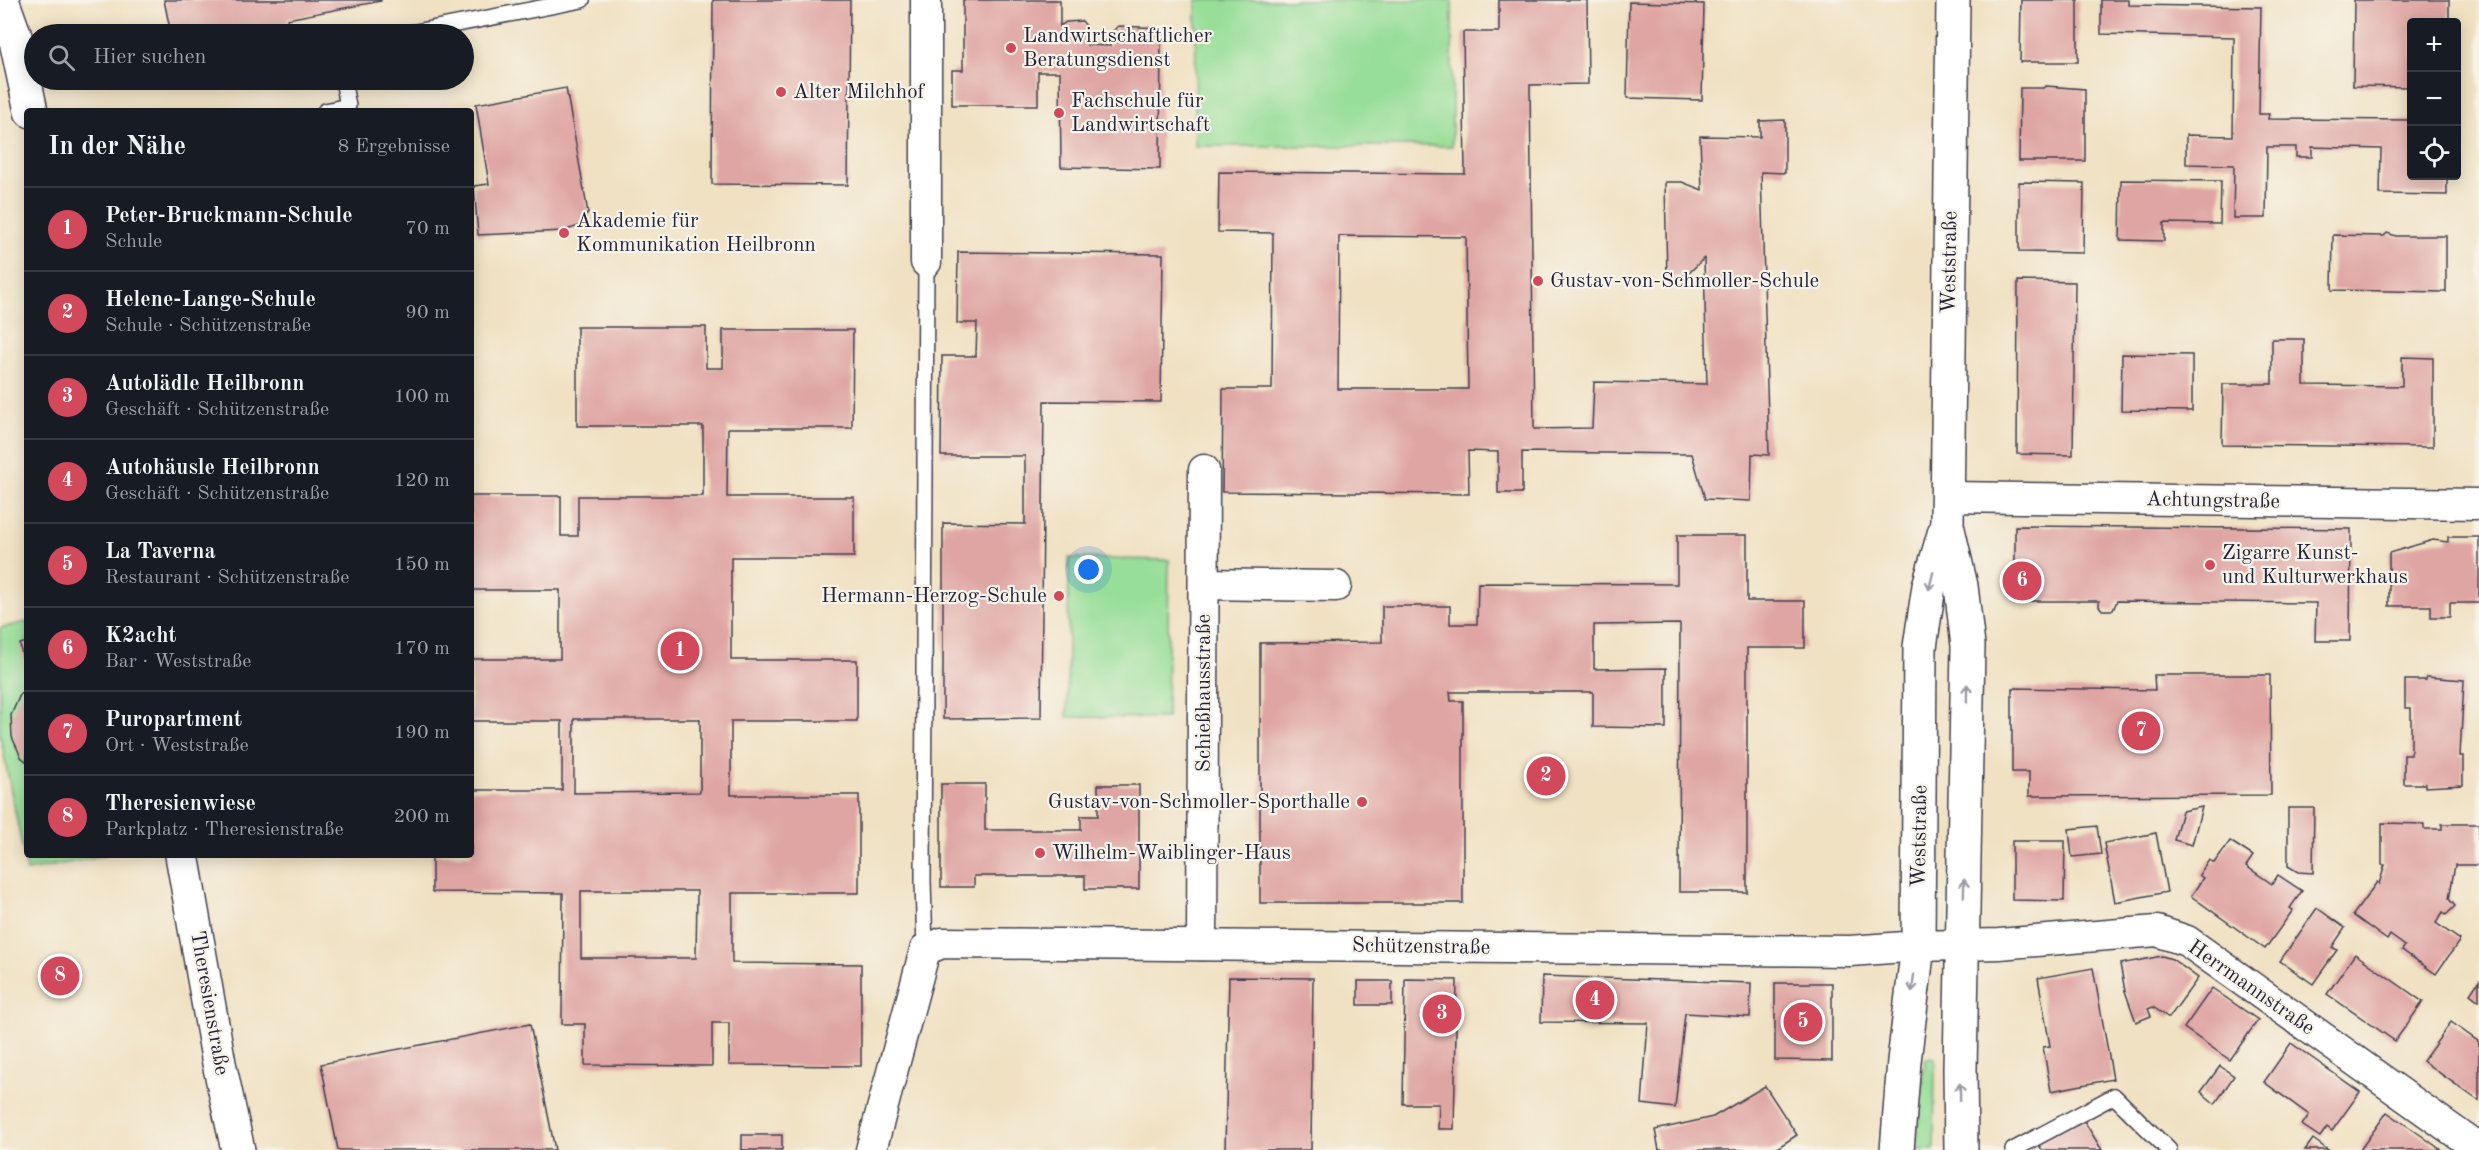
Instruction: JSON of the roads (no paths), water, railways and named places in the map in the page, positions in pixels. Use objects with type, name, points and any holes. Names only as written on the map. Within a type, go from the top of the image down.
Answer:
[{"type":"street","points":[[2,0],[15,36],[24,78]]},
{"type":"street","points":[[926,0],[926,262]]},
{"type":"street","name":"Weststraße","points":[[1953,0],[1947,511],[1962,586],[1968,646],[1960,1069],[1961,1150]]},
{"type":"street","points":[[27,90],[30,108]]},
{"type":"street","name":"Schießhausstraße","points":[[1202,945],[1204,470]]},
{"type":"street","name":"Achtungstraße","points":[[1947,511],[2479,504]]},
{"type":"street","name":"Weststraße","points":[[1897,1150],[1904,1061],[1918,946],[1920,647],[1929,586],[1947,511]]},
{"type":"street","name":"Schießhausstraße","points":[[1204,584],[1336,586]]},
{"type":"street","name":"Theresienstraße","points":[[184,858],[219,1063],[238,1150]]},
{"type":"street","name":"Herrmannstraße","points":[[1918,946],[1963,946],[2157,932],[2187,941],[2479,1149]]},
{"type":"street","name":"Schützenstraße","points":[[925,950],[942,943],[1850,951],[1918,946]]},
{"type":"street","points":[[871,1150],[925,950]]},
{"type":"lane","points":[[457,24],[582,0]]},
{"type":"lane","points":[[339,108],[348,106],[345,90]]},
{"type":"lane","points":[[925,950],[923,881],[926,262]]},
{"type":"lane","points":[[2013,1150],[2114,1096],[2169,1150]]},
{"type":"place","name":"Landwirtschaftlicher Beratungsdienst","points":[[1011,48]]},
{"type":"place","name":"Alter Milchhof","points":[[781,92]]},
{"type":"place","name":"Fachschule für Landwirtschaft","points":[[1059,113]]},
{"type":"place","name":"Akademie für Kommunikation Heilbronn","points":[[564,233]]},
{"type":"place","name":"Gustav-von-Schmoller-Schule","points":[[1538,281]]},
{"type":"place","name":"Zigarre Kunst- und Kulturwerkhaus","points":[[2210,565]]},
{"type":"place","name":"K2acht","points":[[2022,581]]},
{"type":"place","name":"Hermann-Herzog-Schule","points":[[1059,596]]},
{"type":"place","name":"Peter-Bruckmann-Schule","points":[[680,651]]},
{"type":"place","name":"Puropartment","points":[[2141,731]]},
{"type":"place","name":"Helene-Lange-Schule","points":[[1546,776]]},
{"type":"place","name":"Gustav-von-Schmoller-Sporthalle","points":[[1362,802]]},
{"type":"place","name":"Wilhelm-Waiblinger-Haus","points":[[1040,853]]},
{"type":"place","name":"Theresienwiese","points":[[60,976]]},
{"type":"place","name":"Autohäusle Heilbronn","points":[[1595,1000]]},
{"type":"place","name":"Autolädle Heilbronn","points":[[1442,1014]]},
{"type":"place","name":"La Taverna","points":[[1803,1022]]}]
